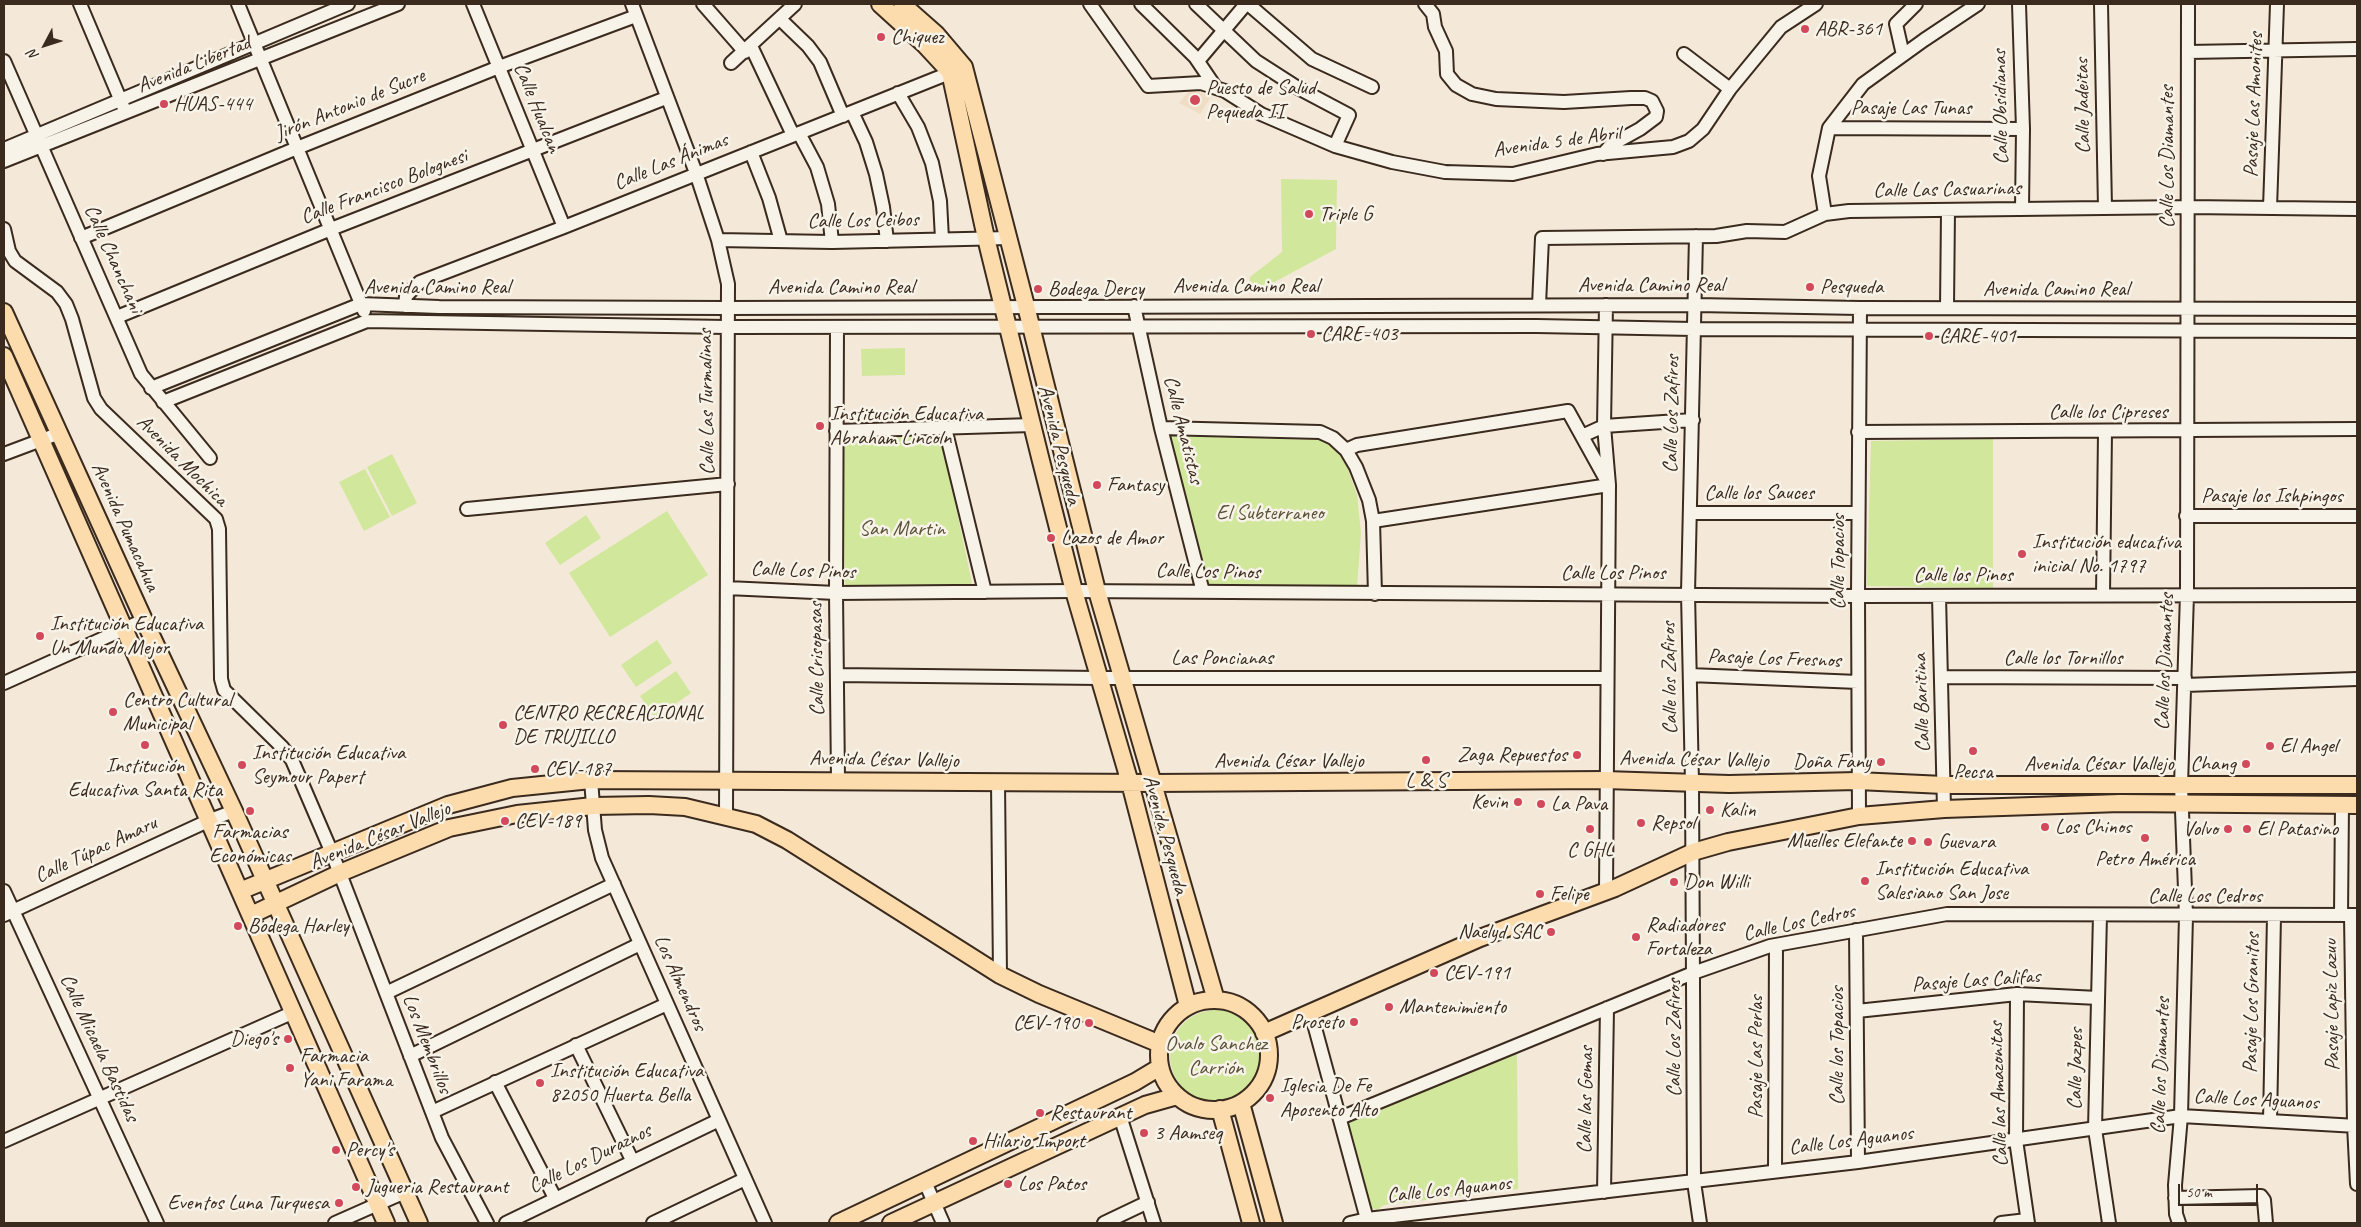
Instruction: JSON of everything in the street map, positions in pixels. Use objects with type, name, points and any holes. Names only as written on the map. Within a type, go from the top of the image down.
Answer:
[{"type":"main road","name":"Avenida Pesqueda","points":[[880,4],[924,44],[957,70],[986,238],[1032,425],[1074,591],[1130,783],[1188,1006]]},
{"type":"main road","name":"Avenida Pesqueda","points":[[902,4],[936,34],[957,70],[1009,238],[1097,591],[1121,678],[1216,1000]]},
{"type":"main road","name":"Avenida Pumacahua","points":[[4,312],[144,620],[234,811],[419,1223]]},
{"type":"main road","name":"Avenida Pumacahua","points":[[4,356],[386,1223]]},
{"type":"main road","points":[[1040,457],[1062,452]]},
{"type":"main road","name":"Avenida César Vallejo","points":[[240,890],[448,805],[512,788],[592,780],[727,779],[1152,783],[1606,780],[1692,783],[1857,781],[1944,785],[2357,785]]},
{"type":"main road","points":[[2310,804],[2311,786]]},
{"type":"main road","points":[[512,788],[517,814]]},
{"type":"main road","name":"Avenida César Vallejo","points":[[1264,1033],[1480,938],[1606,891],[1693,852],[1728,842],[1859,816],[1944,809],[2181,802],[2350,805]]},
{"type":"main road","name":"Avenida César Vallejo","points":[[251,915],[340,873],[449,828],[517,814],[593,806],[649,805],[685,807],[756,824],[787,840],[1000,975],[1039,994],[1160,1044]]},
{"type":"main road","points":[[1216,1000],[1240,1006],[1254,1018],[1264,1033],[1268,1048],[1268,1065],[1263,1080],[1254,1093],[1241,1103],[1220,1110],[1198,1107],[1177,1096],[1164,1078],[1160,1066],[1160,1044],[1165,1028],[1175,1016],[1188,1006],[1202,1001],[1216,1000]]},
{"type":"main road","points":[[838,1223],[1135,1082],[1160,1066]]},
{"type":"main road","points":[[892,1223],[1120,1116],[1145,1105],[1177,1096]]},
{"type":"main road","points":[[1241,1103],[1274,1223]]},
{"type":"main road","points":[[1220,1110],[1251,1223]]},
{"type":"street","points":[[80,4],[126,113]]},
{"type":"street","points":[[238,4],[367,321]]},
{"type":"street","name":"Avenida Libertad","points":[[4,150],[253,42],[348,4]]},
{"type":"street","name":"Avenida Libertad","points":[[4,162],[398,4]]},
{"type":"street","name":"Calle Hualcan","points":[[472,4],[564,227]]},
{"type":"street","name":"Calle Las Turmalinas","points":[[632,4],[696,173],[718,240],[728,284],[726,327],[728,484],[726,816]]},
{"type":"street","points":[[703,4],[748,49],[817,167],[828,204],[832,242]]},
{"type":"street","points":[[731,63],[795,4]]},
{"type":"street","name":"Avenida 5 de Abril","points":[[1090,4],[1148,86],[1201,83],[1225,91],[1261,114],[1335,146],[1392,162],[1445,172],[1513,174],[1604,154],[1673,148],[1689,141],[1703,129],[1730,89],[1780,27],[1816,4]]},
{"type":"street","points":[[1141,4],[1198,61],[1216,88]]},
{"type":"street","points":[[1196,4],[1256,61],[1298,88],[1349,115],[1335,146]]},
{"type":"street","points":[[1198,61],[1247,4],[1312,59],[1372,87]]},
{"type":"street","points":[[1425,4],[1433,14],[1435,27],[1446,51],[1447,74],[1456,85],[1472,94],[1496,99],[1564,102],[1631,98],[1645,98],[1652,101],[1657,112],[1656,117],[1640,129],[1611,145],[1604,154]]},
{"type":"street","points":[[1903,55],[1896,24],[1916,4]]},
{"type":"street","points":[[1825,214],[1819,176],[1829,128],[1863,84],[1978,4]]},
{"type":"street","name":"Calle Obsidianas","points":[[2019,4],[2023,129],[2022,209]]},
{"type":"street","name":"Calle Jadeitas","points":[[2101,4],[2105,208]]},
{"type":"street","name":"Calle Los Diamantes","points":[[2186,310],[2188,4]]},
{"type":"street","name":"Pasaje Las Amonites","points":[[2270,208],[2277,4]]},
{"type":"street","name":"Jirón Antonio de Sucre","points":[[82,238],[297,148],[499,67],[636,16]]},
{"type":"street","points":[[780,18],[808,46],[820,62],[848,114],[866,142],[876,174],[883,207],[886,241]]},
{"type":"street","points":[[2188,52],[2357,49]]},
{"type":"street","points":[[1684,54],[1730,89]]},
{"type":"street","name":"Calle Chanchani","points":[[4,62],[118,317],[141,374],[210,458]]},
{"type":"street","name":"Calle Las Ánimas","points":[[404,306],[406,296],[420,282],[564,227],[957,70]]},
{"type":"street","points":[[898,93],[918,127],[932,163],[940,201],[942,239]]},
{"type":"street","name":"Calle Francisco Bolognesi","points":[[118,317],[331,229],[666,98]]},
{"type":"street","name":"Pasaje Las Tunas","points":[[1829,128],[2023,129]]},
{"type":"street","points":[[751,152],[769,198],[781,241]]},
{"type":"street","name":"Calle Las Casuarinas","points":[[1539,305],[1542,238],[1716,236],[1747,231],[1785,232],[1825,214],[1849,211],[2188,207],[2357,209]]},
{"type":"street","points":[[1947,308],[1948,210]]},
{"type":"street","name":"Avenida Mochica","points":[[4,229],[9,251],[15,261],[57,292],[66,304],[94,398],[101,409],[216,519],[219,530],[221,679],[224,690],[282,747],[292,760],[340,873]]},
{"type":"street","name":"Calle Los Zafiros","points":[[1688,593],[1693,420],[1693,329],[1696,305],[1696,236]]},
{"type":"street","name":"Calle Los Ceibos","points":[[718,240],[832,242],[1009,238]]},
{"type":"street","name":"Avenida Camino Real","points":[[151,388],[361,304],[404,306],[727,308],[1696,305],[2186,310],[2357,309]]},
{"type":"street","points":[[1606,305],[1604,426],[1609,484],[1606,891]]},
{"type":"street","name":"Calle Amatistas","points":[[1134,306],[1161,428],[1203,592]]},
{"type":"street","name":"Calle Topacios","points":[[1859,816],[1857,781],[1860,308]]},
{"type":"street","name":"Calle los Diamantes","points":[[2179,1223],[2175,1198],[2181,1116],[2186,916],[2181,785],[2187,594],[2186,310]]},
{"type":"street","name":"Avenida Camino Real","points":[[164,402],[367,321],[726,327],[1606,327],[1693,329],[2357,331]]},
{"type":"street","name":"Calle Crisopasas","points":[[837,327],[836,593],[838,780]]},
{"type":"street","points":[[1346,450],[1358,445],[1568,411],[1609,484]]},
{"type":"street","points":[[1582,436],[1604,426],[1693,420]]},
{"type":"street","points":[[836,431],[1032,425]]},
{"type":"street","points":[[945,428],[985,592]]},
{"type":"street","points":[[1161,428],[1320,432],[1333,438],[1346,450],[1366,488],[1373,521],[1375,594]]},
{"type":"street","name":"Calle los Cipreses","points":[[1858,432],[2357,429]]},
{"type":"street","points":[[2103,595],[2105,432]]},
{"type":"street","points":[[4,454],[60,433]]},
{"type":"street","points":[[467,509],[728,484]]},
{"type":"street","points":[[1373,521],[1609,484]]},
{"type":"street","name":"Calle los Sauces","points":[[1690,512],[1858,514]]},
{"type":"street","name":"Pasaje los Ishpingos","points":[[2186,516],[2357,516]]},
{"type":"street","name":"Calle Los Pinos","points":[[728,588],[836,593],[1074,591],[1375,594],[1688,593]]},
{"type":"street","name":"Calle los Pinos","points":[[1688,593],[1858,596],[2357,595]]},
{"type":"street","name":"Calle los Zafiros","points":[[1688,593],[1693,852]]},
{"type":"street","name":"Calle Baritina","points":[[1939,596],[1944,809]]},
{"type":"street","points":[[4,682],[144,620]]},
{"type":"street","name":"Las Poncianas","points":[[837,675],[1099,678],[1607,678]]},
{"type":"street","name":"Pasaje Los Fresnos","points":[[1690,675],[1858,682]]},
{"type":"street","name":"Calle los Tornillos","points":[[1941,677],[2185,682],[2357,679]]},
{"type":"street","name":"Los Almendros","points":[[592,780],[595,830],[602,858],[765,1223]]},
{"type":"street","points":[[998,782],[1000,975]]},
{"type":"street","name":"Pasaje Lapiz Lazuu","points":[[2350,805],[2350,915],[2357,1184]]},
{"type":"street","name":"Calle Túpac Amaru","points":[[8,913],[210,820],[234,811]]},
{"type":"street","name":"Calle Los Zafiros","points":[[1693,852],[1694,1182],[1700,1223]]},
{"type":"street","name":"Los Membrillos","points":[[340,873],[442,1138],[488,1223]]},
{"type":"street","points":[[386,993],[614,884]]},
{"type":"street","name":"Calle Micaela Bastidas","points":[[4,890],[8,913],[101,1098],[157,1223]]},
{"type":"street","name":"Calle Los Cedros","points":[[1340,1118],[1694,973],[1776,945],[1947,914],[2100,916],[2350,915]]},
{"type":"street","name":"Calle Jazpes","points":[[2100,916],[2095,1128],[2108,1223]]},
{"type":"street","name":"Pasaje Los Granitos","points":[[2270,1121],[2274,916]]},
{"type":"street","name":"Calle los Topacios","points":[[1856,930],[1858,1162]]},
{"type":"street","points":[[410,1056],[640,944]]},
{"type":"street","name":"Pasaje Las Perlas","points":[[1775,1170],[1776,945]]},
{"type":"street","name":"Pasaje Las Califas","points":[[1857,1011],[2017,994],[2098,998]]},
{"type":"street","name":"Calle las Amazonitas","points":[[2017,994],[2016,1140],[2028,1222]]},
{"type":"street","points":[[432,1112],[667,1004]]},
{"type":"street","name":"Calle las Gemas","points":[[1604,1192],[1607,1008]]},
{"type":"street","points":[[4,1141],[294,1012]]},
{"type":"street","points":[[1311,1013],[1367,1221]]},
{"type":"street","points":[[576,1045],[632,1160]]},
{"type":"street","points":[[496,1082],[555,1198]]},
{"type":"street","points":[[1120,1116],[1154,1223]]},
{"type":"street","name":"Calle Los Aguanos","points":[[1350,1223],[1694,1182],[1775,1170],[1858,1162],[2181,1116],[2355,1126]]},
{"type":"street","name":"Calle Los Duraznos","points":[[506,1223],[632,1160],[719,1120]]},
{"type":"street","points":[[654,1223],[745,1179]]},
{"type":"street","points":[[925,1182],[943,1223]]},
{"type":"street","points":[[335,1223],[405,1192]]},
{"type":"street","points":[[2175,1198],[2261,1196],[2264,1200],[2266,1223]]},
{"type":"street","points":[[1104,1223],[1148,1202]]},
{"type":"street","points":[[2001,1223],[2028,1222]]},
{"type":"shaded area","name":"Puesto de Salud Pequeda II","points":[[1192,88],[1211,97],[1200,114],[1179,103]]},
{"type":"green space","name":"Triple G","points":[[1281,179],[1337,180],[1336,249],[1254,293],[1249,288],[1250,277],[1282,252]]},
{"type":"green space","points":[[905,348],[905,375],[862,376],[861,349]]},
{"type":"green space","name":"San Martin","points":[[940,432],[972,583],[966,587],[850,588],[845,584],[842,437]]},
{"type":"green space","name":"El Subterraneo","points":[[1170,436],[1325,440],[1337,451],[1347,467],[1357,495],[1361,533],[1357,587],[1210,587]]},
{"type":"green space","points":[[1993,439],[1993,588],[1867,586],[1871,441]]},
{"type":"green space","points":[[392,454],[417,503],[392,516],[367,467]]},
{"type":"green space","points":[[365,469],[390,517],[364,531],[339,482]]},
{"type":"green space","points":[[667,511],[708,575],[610,637],[569,573]]},
{"type":"green space","points":[[586,515],[601,538],[560,565],[545,543]]},
{"type":"green space","points":[[657,640],[672,663],[636,687],[621,665]]},
{"type":"green space","points":[[676,671],[691,693],[655,718],[640,696]]},
{"type":"green space","name":"Ovalo Sanchez Carrión","points":[[1216,1010],[1234,1014],[1248,1024],[1258,1038],[1262,1056],[1258,1074],[1248,1088],[1234,1098],[1216,1102],[1198,1098],[1184,1088],[1174,1074],[1170,1056],[1174,1038],[1184,1024],[1198,1014]]},
{"type":"green space","points":[[1517,1052],[1518,1189],[1384,1205],[1377,1210],[1368,1207],[1367,1202],[1369,1198],[1352,1133],[1348,1130],[1349,1122]]},
{"type":"place","name":"ABR-361","points":[[1805,29]]},
{"type":"place","name":"Chiquez","points":[[881,37]]},
{"type":"place","name":"Puesto de Salud Pequeda II","points":[[1195,100]]},
{"type":"place","name":"HUAS-444","points":[[164,104]]},
{"type":"place","name":"Triple G","points":[[1309,214]]},
{"type":"place","name":"Pesqueda","points":[[1810,287]]},
{"type":"place","name":"Bodega Dercy","points":[[1038,289]]},
{"type":"place","name":"CARE-403","points":[[1311,334]]},
{"type":"place","name":"CARE-401","points":[[1929,336]]},
{"type":"place","name":"Institución Educativa Abraham Lincoln","points":[[820,426]]},
{"type":"place","name":"Fantasy","points":[[1097,485]]},
{"type":"place","name":"Lazos de Amor","points":[[1051,538]]},
{"type":"place","name":"Institución educativa inicial No. 1797","points":[[2022,554]]},
{"type":"place","name":"Institución Educativa Un Mundo Mejor","points":[[40,636]]},
{"type":"place","name":"Centro Cultural Municipal","points":[[113,712]]},
{"type":"place","name":"CENTRO RECREACIONAL DE TRUJILLO","points":[[503,725]]},
{"type":"place","name":"Institución Educativa Santa Rita","points":[[145,745]]},
{"type":"place","name":"El Angel","points":[[2270,746]]},
{"type":"place","name":"Pecsa","points":[[1973,751]]},
{"type":"place","name":"Zaga Repuestos","points":[[1577,755]]},
{"type":"place","name":"L & S","points":[[1426,760]]},
{"type":"place","name":"Doña Fany","points":[[1881,762]]},
{"type":"place","name":"Chang","points":[[2246,764]]},
{"type":"place","name":"Institución Educativa Seymour Papert","points":[[242,765]]},
{"type":"place","name":"CEV-187","points":[[535,769]]},
{"type":"place","name":"Kevin","points":[[1518,802]]},
{"type":"place","name":"La Pava","points":[[1541,804]]},
{"type":"place","name":"Kalin","points":[[1710,810]]},
{"type":"place","name":"Farmacias Económicas","points":[[250,811]]},
{"type":"place","name":"CEV-189","points":[[505,821]]},
{"type":"place","name":"Repsol","points":[[1641,823]]},
{"type":"place","name":"Los Chinos","points":[[2045,827]]},
{"type":"place","name":"C GHL","points":[[1590,829]]},
{"type":"place","name":"Volvo","points":[[2228,829]]},
{"type":"place","name":"El Patasino","points":[[2247,829]]},
{"type":"place","name":"Petro América","points":[[2145,838]]},
{"type":"place","name":"Muelles Elefante","points":[[1912,841]]},
{"type":"place","name":"Guevara","points":[[1928,842]]},
{"type":"place","name":"Institución Educativa Salesiano San Jose","points":[[1865,881]]},
{"type":"place","name":"Don Willi","points":[[1674,882]]},
{"type":"place","name":"Felipe","points":[[1540,894]]},
{"type":"place","name":"Bodega Harley","points":[[238,926]]},
{"type":"place","name":"Naelyd SAC","points":[[1551,932]]},
{"type":"place","name":"Radiadores Fortaleza","points":[[1636,937]]},
{"type":"place","name":"CEV-191","points":[[1434,973]]},
{"type":"place","name":"Mantenimiento","points":[[1389,1007]]},
{"type":"place","name":"Proseto","points":[[1354,1022]]},
{"type":"place","name":"CEV-190","points":[[1089,1023]]},
{"type":"place","name":"Diego's","points":[[288,1039]]},
{"type":"place","name":"Farmacia Yani Farama","points":[[290,1068]]},
{"type":"place","name":"Institución Educativa 82050 Huerta Bella","points":[[540,1083]]},
{"type":"place","name":"Iglesia De Fe Aposento Alto","points":[[1270,1098]]},
{"type":"place","name":"Restaurant","points":[[1040,1113]]},
{"type":"place","name":"3 Aamseq","points":[[1144,1133]]},
{"type":"place","name":"Hilario Import","points":[[973,1141]]},
{"type":"place","name":"Percy's","points":[[336,1150]]},
{"type":"place","name":"Los Patos","points":[[1008,1184]]},
{"type":"place","name":"Jugueria Restaurant","points":[[356,1187]]},
{"type":"place","name":"Eventos Luna Turquesa","points":[[339,1203]]}]
